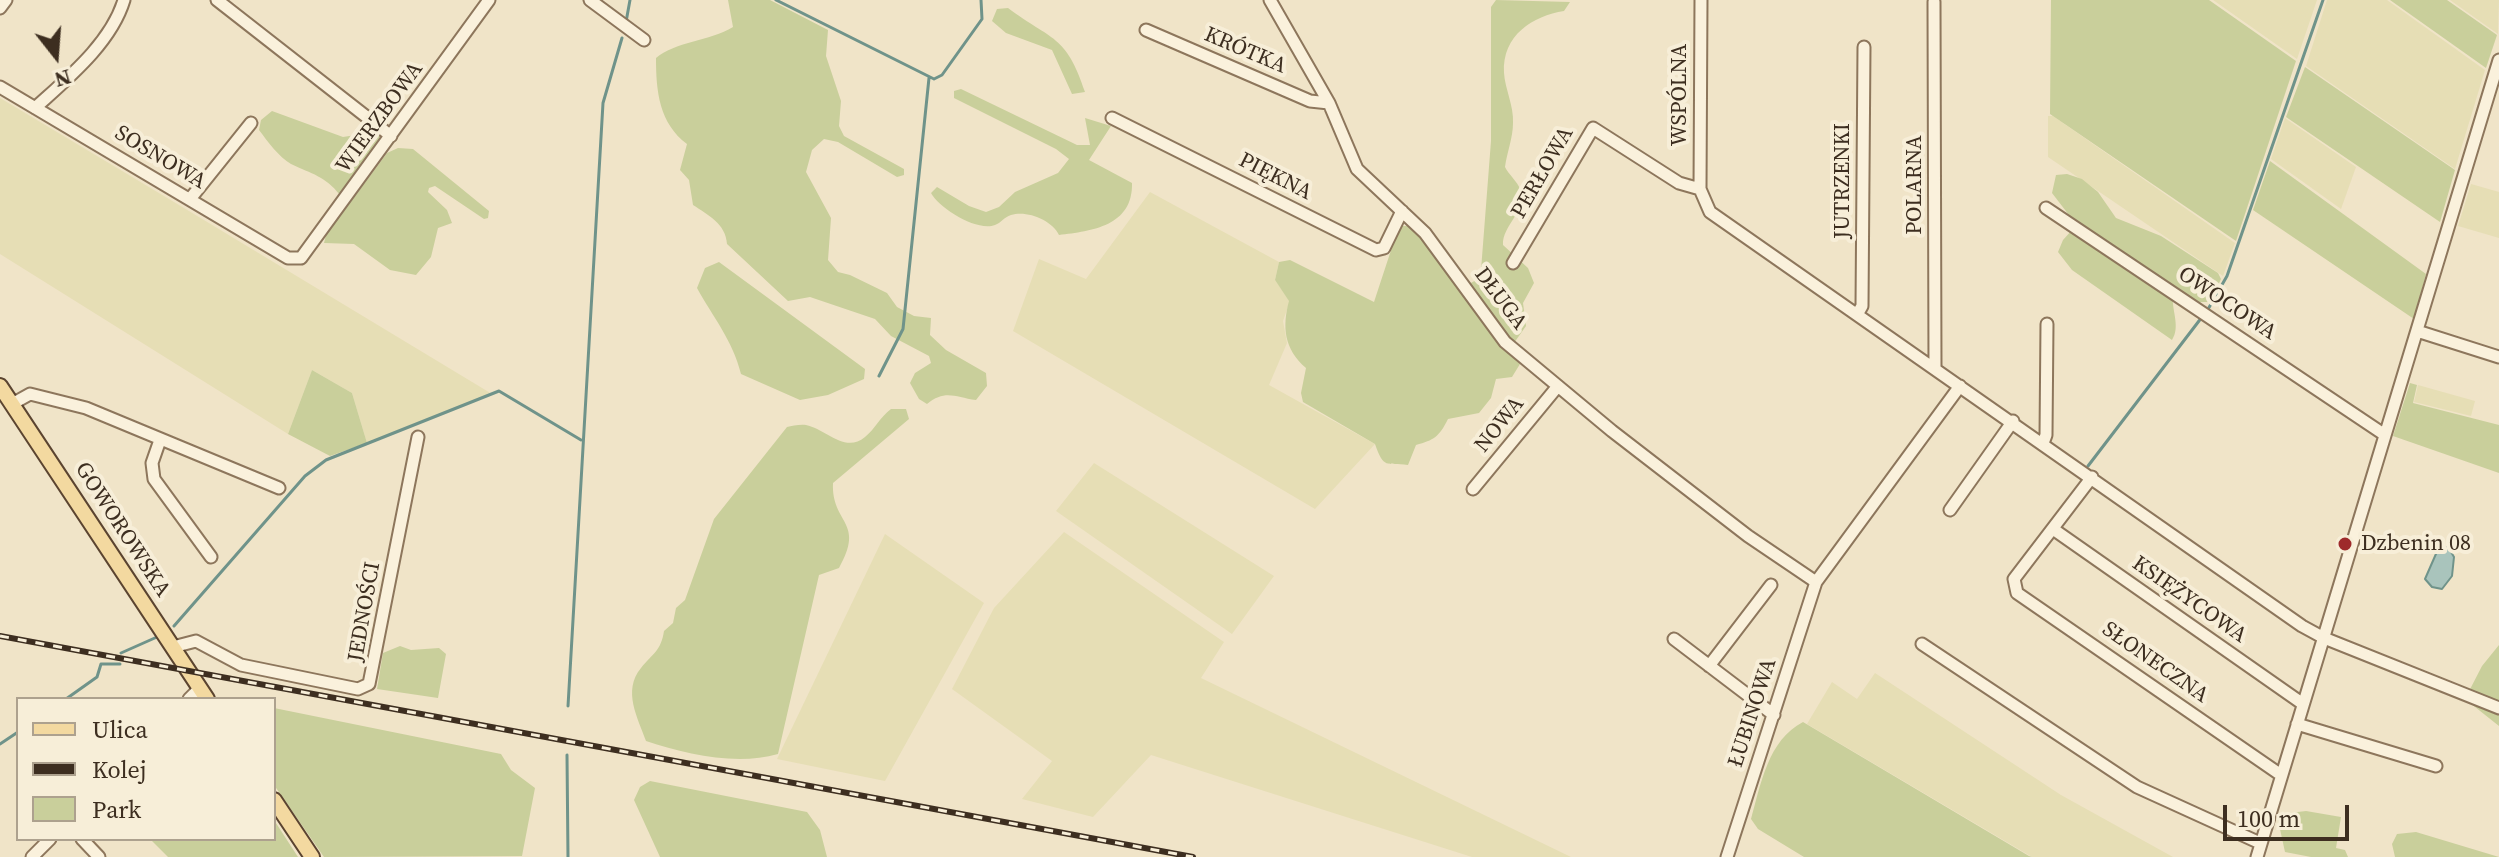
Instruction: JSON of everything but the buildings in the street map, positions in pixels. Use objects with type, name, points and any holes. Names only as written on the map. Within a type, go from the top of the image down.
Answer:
[{"type":"main road","name":"GOWOROWSKA","points":[[0,386],[203,693]]},
{"type":"main road","points":[[276,803],[312,857]]},
{"type":"street","points":[[0,8],[6,0]]},
{"type":"street","points":[[35,108],[76,71],[117,18],[124,0]]},
{"type":"street","points":[[217,0],[391,136]]},
{"type":"street","name":"WIERZBOWA","points":[[301,258],[489,0]]},
{"type":"street","points":[[590,0],[644,40]]},
{"type":"street","name":"WSPÓLNA","points":[[1700,189],[1701,0]]},
{"type":"street","name":"DŁUGA","points":[[1273,1],[1329,103],[1357,169],[1445,257],[1500,336],[1558,386],[1748,536],[1816,582]]},
{"type":"street","name":"POLARNA","points":[[1934,2],[1935,367]]},
{"type":"street","name":"KRÓTKA","points":[[1146,30],[1310,101],[1329,103]]},
{"type":"street","name":"JUTRZENKI","points":[[1858,313],[1862,306],[1864,47]]},
{"type":"street","points":[[1922,644],[2137,787],[2258,851],[2496,81],[2499,60]]},
{"type":"street","name":"SOSNOWA","points":[[0,87],[288,258],[301,258]]},
{"type":"street","name":"PIĘKNA","points":[[1112,118],[1376,250],[1384,248],[1402,211]]},
{"type":"street","points":[[190,199],[251,123]]},
{"type":"street","name":"PERŁOWA","points":[[1513,263],[1593,128],[1679,183],[1700,189]]},
{"type":"street","points":[[1700,189],[1710,212],[2324,638],[2499,708]]},
{"type":"street","name":"OWOCOWA","points":[[2046,208],[2385,435]]},
{"type":"street","points":[[2043,443],[2046,435],[2047,324]]},
{"type":"street","points":[[2417,331],[2499,357]]},
{"type":"street","name":"NOWA","points":[[1473,489],[1558,386]]},
{"type":"street","name":"ŁUBINOWA","points":[[1727,857],[1816,582],[1960,386]]},
{"type":"street","points":[[12,404],[28,394],[88,409],[279,488]]},
{"type":"street","points":[[1950,510],[2013,421]]},
{"type":"street","name":"JEDNOŚCI","points":[[173,647],[196,641],[241,665],[358,689],[369,684],[418,437]]},
{"type":"street","points":[[160,440],[152,463],[154,479],[211,557]]},
{"type":"street","points":[[2053,529],[2092,477]]},
{"type":"street","name":"SŁONECZNA","points":[[2053,529],[2014,579],[2017,593],[2281,775]]},
{"type":"street","name":"KSIĘŻYCOWA","points":[[2053,529],[2303,704]]},
{"type":"street","points":[[1709,666],[1771,585]]},
{"type":"street","points":[[1674,639],[1774,715]]},
{"type":"street","points":[[2297,724],[2436,766]]},
{"type":"street","points":[[32,857],[48,841]]},
{"type":"street","points":[[84,841],[99,857]]},
{"type":"shaded area","points":[[2213,0],[2317,0],[2297,59]]},
{"type":"shaded area","points":[[2327,0],[2387,0],[2485,70],[2455,169],[2306,66]]},
{"type":"shaded area","points":[[2450,0],[2499,0],[2498,34]]},
{"type":"shaded area","points":[[0,98],[492,394],[367,443],[352,393],[312,370],[288,434],[0,254]]},
{"type":"shaded area","points":[[2048,116],[2053,116],[2235,243],[2223,276],[2048,157]]},
{"type":"shaded area","points":[[2285,118],[2356,167],[2341,209],[2271,159]]},
{"type":"shaded area","points":[[2471,184],[2499,192],[2499,238],[2458,226]]},
{"type":"shaded area","points":[[1150,192],[1279,262],[1275,280],[1290,301],[1283,321],[1287,343],[1269,385],[1375,444],[1315,509],[1013,331],[1039,259],[1086,279]]},
{"type":"shaded area","points":[[2418,385],[2475,401],[2471,416],[2414,402]]},
{"type":"shaded area","points":[[1094,463],[1274,576],[1232,634],[1056,511]]},
{"type":"shaded area","points":[[1064,532],[1224,642],[1201,678],[1571,857],[1472,857],[1151,755],[1093,817],[1022,799],[1052,761],[952,689],[994,608]]},
{"type":"shaded area","points":[[885,534],[984,603],[885,781],[777,759]]},
{"type":"shaded area","points":[[1875,673],[2061,795],[2173,857],[2032,857],[1807,724],[1832,682],[1857,699]]},
{"type":"green space","points":[[728,0],[770,0],[828,30],[826,56],[841,101],[839,126],[844,136],[904,169],[904,175],[897,177],[838,142],[824,139],[812,150],[806,172],[831,218],[828,260],[838,272],[887,293],[897,307],[914,316],[931,318],[930,335],[946,350],[986,373],[987,386],[976,400],[945,395],[927,404],[919,399],[910,383],[915,373],[931,363],[929,356],[891,336],[875,319],[810,297],[788,301],[727,244],[723,231],[715,221],[693,205],[689,180],[680,170],[687,144],[670,126],[661,106],[656,58],[672,48],[733,27]]},
{"type":"green space","points":[[1496,0],[1570,2],[1564,11],[1541,17],[1522,30],[1508,48],[1505,60],[1504,73],[1513,123],[1505,167],[1519,186],[1522,197],[1503,245],[1528,268],[1534,283],[1523,303],[1526,326],[1514,343],[1469,284],[1478,279],[1481,270],[1491,141],[1491,7]]},
{"type":"green space","points":[[2051,0],[2209,0],[2296,61],[2236,241],[2050,114]]},
{"type":"green space","points":[[2390,0],[2447,0],[2497,35],[2486,68]]},
{"type":"green space","points":[[1008,8],[1064,49],[1085,92],[1072,94],[1052,50],[1006,33],[992,21],[997,9]]},
{"type":"green space","points":[[2305,67],[2455,170],[2440,222],[2286,117]]},
{"type":"green space","points":[[961,89],[1077,145],[1090,145],[1085,118],[1111,126],[1089,160],[1132,183],[1126,209],[1108,224],[1059,235],[1051,225],[1031,215],[1011,215],[987,226],[969,222],[950,212],[931,193],[937,187],[986,212],[999,207],[1015,192],[1058,173],[1069,159],[1056,149],[954,98],[954,91]]},
{"type":"green space","points":[[272,111],[343,137],[375,132],[380,135],[380,144],[340,195],[323,179],[291,164],[270,144],[259,130],[261,120]]},
{"type":"green space","points":[[398,148],[413,149],[489,211],[488,218],[484,219],[435,186],[429,188],[428,192],[447,210],[452,223],[438,228],[431,257],[416,275],[390,270],[354,244],[324,243],[326,235],[387,153]]},
{"type":"green space","points":[[2270,161],[2426,274],[2414,319],[2253,210]]},
{"type":"green space","points":[[2067,174],[2082,179],[2098,192],[2116,218],[2161,236],[2218,273],[2221,279],[2210,302],[2199,302],[2181,291],[2173,294],[2176,329],[2172,340],[2072,270],[2058,252],[2072,230],[2072,219],[2052,193],[2056,175]]},
{"type":"green space","points":[[1402,226],[1412,226],[1418,231],[1495,338],[1520,364],[1512,377],[1496,379],[1491,398],[1479,413],[1448,419],[1435,437],[1416,445],[1408,465],[1387,463],[1381,458],[1375,444],[1303,402],[1301,393],[1306,368],[1289,345],[1286,320],[1289,301],[1275,280],[1279,262],[1290,260],[1374,302],[1397,232]]},
{"type":"green space","points":[[719,262],[865,369],[864,379],[828,395],[800,400],[741,374],[728,340],[697,288],[705,268]]},
{"type":"green space","points":[[312,370],[352,393],[367,443],[330,456],[288,434]]},
{"type":"green space","points":[[2410,383],[2417,385],[2413,403],[2499,425],[2499,473],[2393,436]]},
{"type":"green space","points":[[891,409],[906,409],[909,419],[833,483],[837,507],[849,541],[839,568],[819,575],[778,754],[728,759],[694,754],[646,741],[633,704],[635,677],[659,648],[664,631],[673,623],[676,608],[685,600],[714,519],[787,427],[806,425],[843,442],[858,442]]},
{"type":"green space","points":[[2499,645],[2499,726],[2465,699],[2482,666]]},
{"type":"green space","points":[[400,646],[411,650],[439,648],[446,654],[438,698],[377,689],[383,653]]},
{"type":"green space","points":[[276,708],[501,754],[511,770],[535,788],[522,856],[324,857],[276,788]]},
{"type":"green space","points":[[1803,722],[2032,857],[1804,857],[1758,829],[1751,819],[1774,751],[1791,730]]},
{"type":"green space","points":[[650,781],[807,812],[820,830],[827,857],[660,857],[634,800],[640,787]]},
{"type":"green space","points":[[2306,811],[2341,817],[2336,848],[2345,850],[2348,857],[2311,857],[2285,852],[2278,820],[2282,814]]},
{"type":"green space","points":[[276,823],[298,857],[168,857],[152,841],[276,841]]},
{"type":"green space","points":[[2416,832],[2499,857],[2395,857],[2392,844],[2397,834]]},
{"type":"water","points":[[2439,547],[2448,547],[2454,557],[2452,576],[2442,589],[2432,587],[2425,579]]},
{"type":"waterway","points":[[626,22],[630,0]]},
{"type":"waterway","points":[[776,0],[934,79],[942,75],[982,19],[981,0]]},
{"type":"waterway","points":[[2207,311],[2227,276],[2323,0]]},
{"type":"waterway","points":[[568,706],[603,103],[622,38]]},
{"type":"waterway","points":[[879,376],[903,329],[929,78]]},
{"type":"waterway","points":[[2088,466],[2202,317]]},
{"type":"waterway","points":[[174,626],[305,476],[326,460],[499,391],[581,440]]},
{"type":"waterway","points":[[121,653],[157,637]]},
{"type":"waterway","points":[[69,697],[97,677],[101,664],[120,664]]},
{"type":"waterway","points":[[0,744],[16,733]]},
{"type":"waterway","points":[[567,755],[568,857]]},
{"type":"railway","points":[[0,636],[1193,857]]},
{"type":"place","name":"Dzbenin 08","points":[[2345,544]]}]
